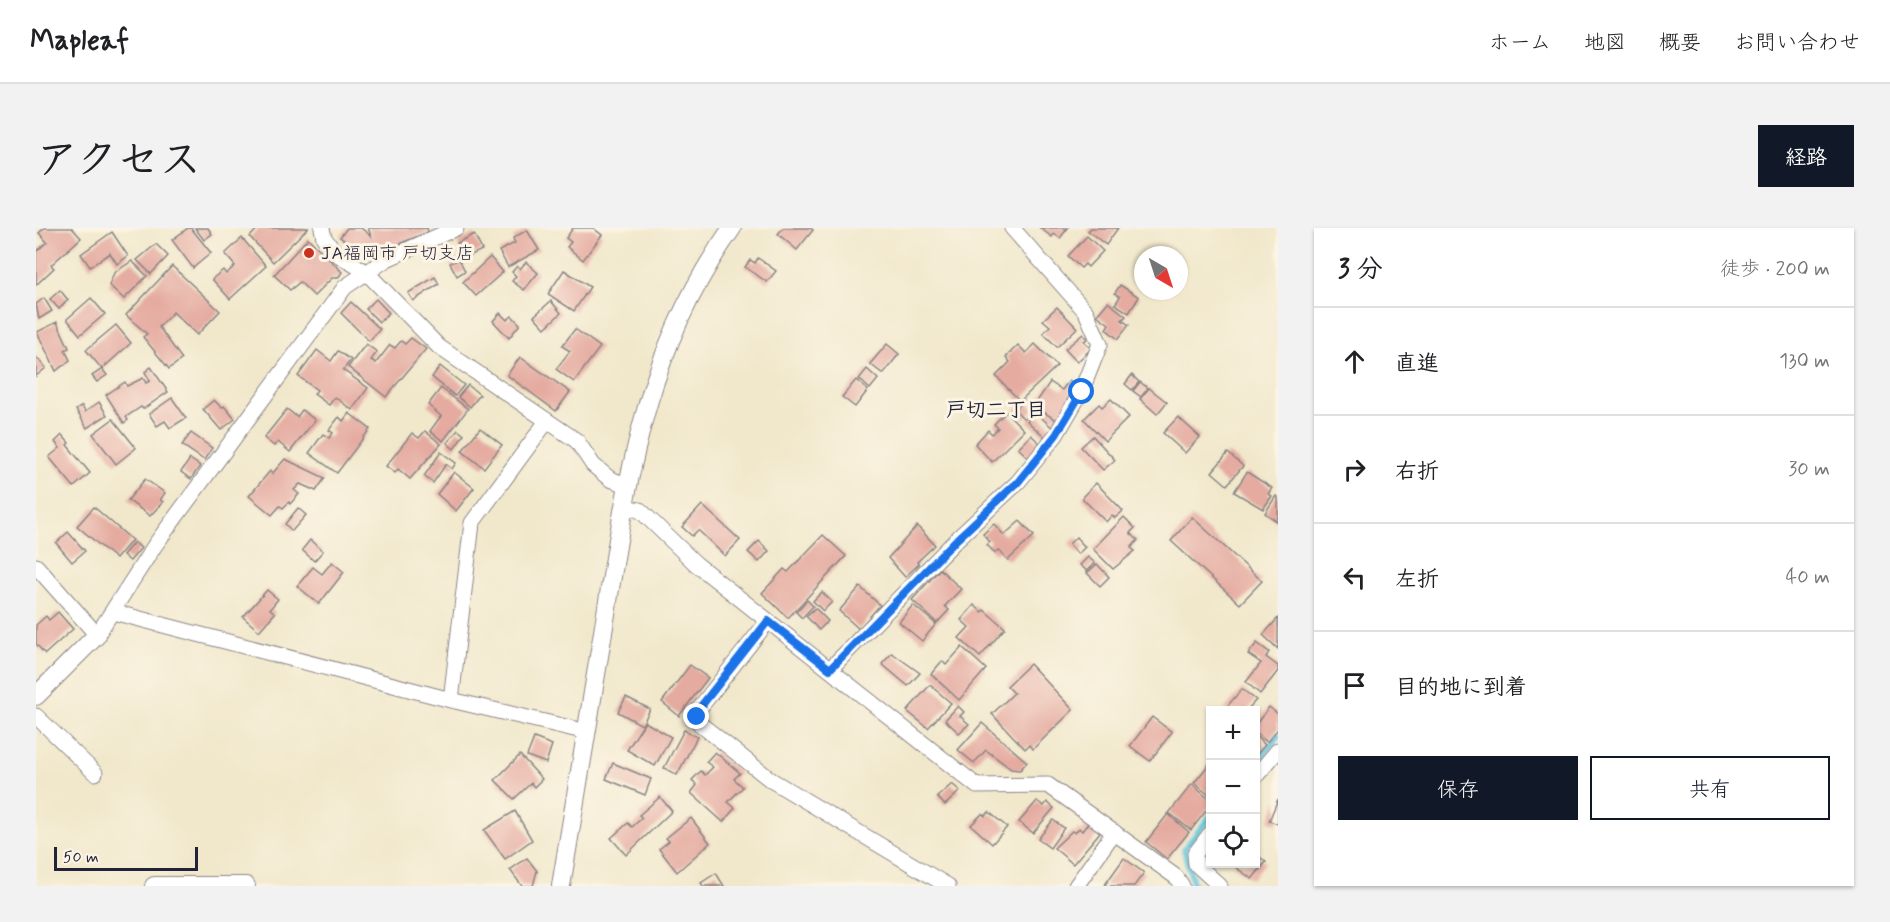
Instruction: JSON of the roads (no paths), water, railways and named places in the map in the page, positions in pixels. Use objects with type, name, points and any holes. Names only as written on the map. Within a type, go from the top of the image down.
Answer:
[{"type":"street","points":[[322,228],[324,238],[337,254],[366,273],[439,347],[577,441],[593,465],[610,479],[627,485]]},
{"type":"street","points":[[36,696],[97,635],[155,545],[345,287],[387,260],[456,228]]},
{"type":"street","points":[[561,886],[635,444],[658,368],[692,290],[732,228]]},
{"type":"street","points":[[830,669],[957,539],[1018,482],[1056,435],[1082,392],[1100,344],[1086,312],[1012,228]]},
{"type":"street","points":[[451,700],[472,523],[547,422]]},
{"type":"street","points":[[623,507],[640,510],[696,564],[977,786],[1048,785],[1179,878],[1197,864]]},
{"type":"street","points":[[36,566],[97,635]]},
{"type":"street","points":[[113,612],[451,700],[587,732]]},
{"type":"street","points":[[768,621],[698,710],[697,717],[700,724],[771,780],[948,886]]},
{"type":"street","points":[[36,716],[94,773]]},
{"type":"street","points":[[1260,771],[1278,750]]},
{"type":"street","points":[[1076,886],[1114,832]]},
{"type":"street","points":[[1206,839],[1195,854],[1197,864],[1220,886]]},
{"type":"street","points":[[154,886],[246,886]]},
{"type":"waterway","points":[[1258,760],[1278,736]]},
{"type":"waterway","points":[[1196,886],[1193,883],[1184,849],[1206,822]]},
{"type":"place","name":"JA福岡市 戸切支店","points":[[309,253]]},
{"type":"district","name":"戸切二丁目","points":[[996,409]]}]
